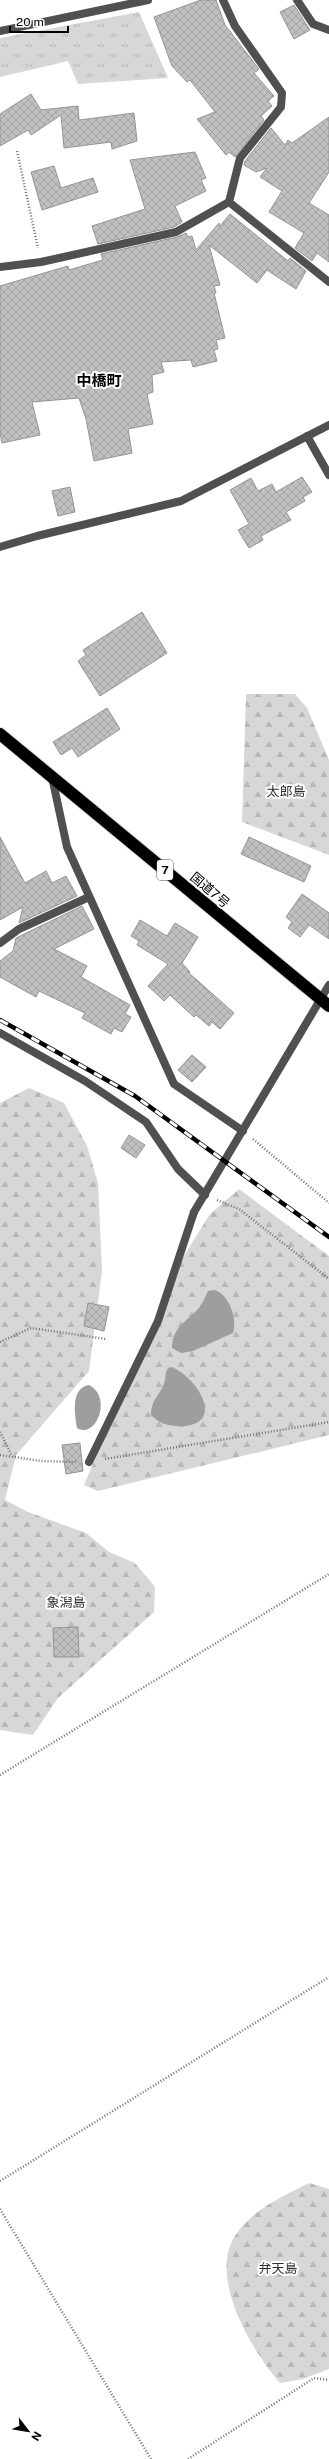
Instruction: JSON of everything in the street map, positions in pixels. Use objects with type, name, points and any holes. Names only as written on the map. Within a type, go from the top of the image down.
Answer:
[{"type":"highway","name":"国道7号","points":[[0,734],[325,1002]]},
{"type":"street","points":[[0,31],[148,0]]},
{"type":"street","points":[[0,267],[41,262],[176,232],[229,202],[240,158],[281,107],[282,93],[235,26],[223,0]]},
{"type":"street","points":[[297,0],[313,24],[329,30]]},
{"type":"street","points":[[229,202],[329,282]]},
{"type":"street","points":[[0,547],[181,501],[329,425]]},
{"type":"street","points":[[306,436],[329,475]]},
{"type":"street","points":[[52,776],[67,847],[174,1084],[243,1131]]},
{"type":"street","points":[[0,943],[19,929],[89,897]]},
{"type":"street","points":[[90,1462],[158,1321],[194,1212],[243,1131],[325,1002],[329,985]]},
{"type":"street","points":[[0,1033],[85,1081],[146,1122],[178,1169],[205,1195]]},
{"type":"path","points":[[17,151],[41,262]]},
{"type":"path","points":[[243,1131],[329,1203]]},
{"type":"path","points":[[205,1195],[239,1209],[329,1279]]},
{"type":"path","points":[[0,1342],[30,1328],[106,1339]]},
{"type":"path","points":[[0,1455],[41,1461],[90,1462],[329,1422]]},
{"type":"path","points":[[0,1432],[12,1457]]},
{"type":"path","points":[[0,1775],[329,1574]]},
{"type":"path","points":[[0,2181],[329,1977]]},
{"type":"path","points":[[0,2209],[151,2459]]},
{"type":"path","points":[[188,2459],[314,2378],[329,2380]]},
{"type":"green space","points":[[139,12],[168,78],[78,84],[68,61],[0,77],[0,38]]},
{"type":"green space","name":"太郎島","points":[[246,694],[295,694],[307,708],[329,760],[329,855],[242,822]]},
{"type":"green space","name":"象潟島","points":[[29,1088],[64,1103],[87,1146],[98,1183],[102,1271],[89,1371],[16,1455],[5,1500],[28,1512],[86,1533],[109,1552],[135,1563],[155,1587],[154,1612],[58,1698],[33,1735],[0,1730],[0,1103]]},
{"type":"green space","points":[[239,1189],[329,1256],[329,1435],[98,1491],[84,1485],[177,1267],[210,1214]]},
{"type":"green space","name":"弁天島","points":[[309,2183],[329,2189],[329,2369],[303,2379],[280,2383],[257,2352],[246,2334],[237,2313],[230,2293],[227,2272],[228,2253],[235,2236],[250,2218],[278,2199]]},
{"type":"shaded area","points":[[214,1290],[219,1292],[228,1301],[233,1314],[233,1333],[193,1351],[181,1353],[172,1348],[174,1335],[177,1330],[199,1308],[208,1291]]},
{"type":"shaded area","points":[[172,1367],[183,1373],[192,1382],[204,1402],[205,1412],[201,1420],[192,1425],[169,1425],[160,1422],[151,1415],[153,1404],[164,1385],[167,1370],[168,1368]]},
{"type":"shaded area","points":[[89,1385],[96,1391],[100,1398],[101,1407],[99,1416],[95,1423],[90,1428],[84,1430],[77,1428],[75,1403],[76,1396],[79,1391],[83,1387]]},
{"type":"building","points":[[201,0],[216,0],[225,25],[259,69],[254,73],[274,96],[268,101],[272,106],[261,116],[264,120],[235,157],[229,152],[226,155],[197,119],[215,112],[190,80],[187,82],[172,66],[154,17]]},
{"type":"building","points":[[294,5],[310,30],[294,39],[280,12]]},
{"type":"building","points":[[31,94],[41,110],[78,106],[79,120],[134,113],[137,141],[112,149],[111,142],[64,148],[61,115],[31,135],[28,130],[0,146],[0,114]]},
{"type":"building","points":[[329,117],[329,172],[309,203],[329,215],[329,262],[317,253],[312,261],[295,248],[304,233],[269,212],[282,191],[260,177],[267,168],[256,172],[244,165],[245,161],[271,128],[285,145],[288,140],[292,143]]},
{"type":"building","points":[[195,152],[206,178],[201,180],[206,191],[175,206],[182,222],[174,227],[98,244],[92,226],[145,209],[130,160]]},
{"type":"building","points":[[54,166],[61,188],[93,178],[98,192],[42,210],[31,172]]},
{"type":"building","points":[[230,214],[288,261],[290,258],[306,271],[296,289],[267,270],[257,283],[209,245],[220,285],[214,286],[216,293],[214,293],[225,338],[216,340],[218,349],[214,350],[217,361],[193,367],[191,360],[161,362],[164,372],[152,375],[153,392],[147,394],[153,424],[128,429],[132,453],[94,461],[86,419],[79,398],[32,402],[40,435],[2,443],[0,433],[0,286],[68,266],[69,270],[103,260],[101,254],[177,237],[186,233],[188,237],[192,236],[196,250],[219,223],[220,226]]},
{"type":"building","points":[[302,477],[312,492],[303,497],[305,501],[286,512],[291,520],[261,536],[263,540],[249,548],[238,530],[249,524],[230,490],[251,478],[258,491],[272,484],[276,492]]},
{"type":"building","points":[[70,487],[75,512],[58,516],[52,491]]},
{"type":"building","points":[[142,612],[167,653],[100,696],[78,661],[86,655],[83,650]]},
{"type":"building","points":[[107,708],[120,729],[78,757],[72,748],[61,755],[53,742]]},
{"type":"building","points":[[0,837],[25,883],[46,871],[52,883],[66,876],[77,896],[19,923],[23,907],[0,920]]},
{"type":"building","points":[[249,837],[311,866],[304,882],[241,854]]},
{"type":"building","points":[[302,894],[329,913],[329,939],[309,925],[300,937],[288,928],[292,922],[286,917]]},
{"type":"building","points":[[82,906],[94,929],[54,949],[87,966],[81,977],[130,1005],[125,1014],[131,1017],[122,1032],[114,1028],[111,1034],[82,1018],[85,1013],[39,991],[36,997],[0,977],[0,961],[13,951],[16,938]]},
{"type":"building","points":[[140,920],[167,936],[175,923],[198,937],[182,963],[190,972],[189,973],[234,1013],[220,1029],[212,1022],[209,1026],[196,1015],[194,1017],[170,995],[164,1001],[148,986],[168,964],[137,945],[139,941],[131,936]]},
{"type":"building","points":[[192,1055],[206,1067],[192,1082],[178,1070]]},
{"type":"building","points":[[129,1135],[145,1145],[136,1158],[121,1148]]},
{"type":"building","points":[[88,1303],[109,1307],[104,1331],[84,1326]]},
{"type":"building","points":[[80,1443],[83,1471],[66,1474],[62,1445]]},
{"type":"building","points":[[78,1627],[79,1657],[54,1657],[53,1628]]},
{"type":"railway","points":[[0,1020],[135,1096],[329,1237]]},
{"type":"district","name":"中橋町","points":[[99,380]]}]
